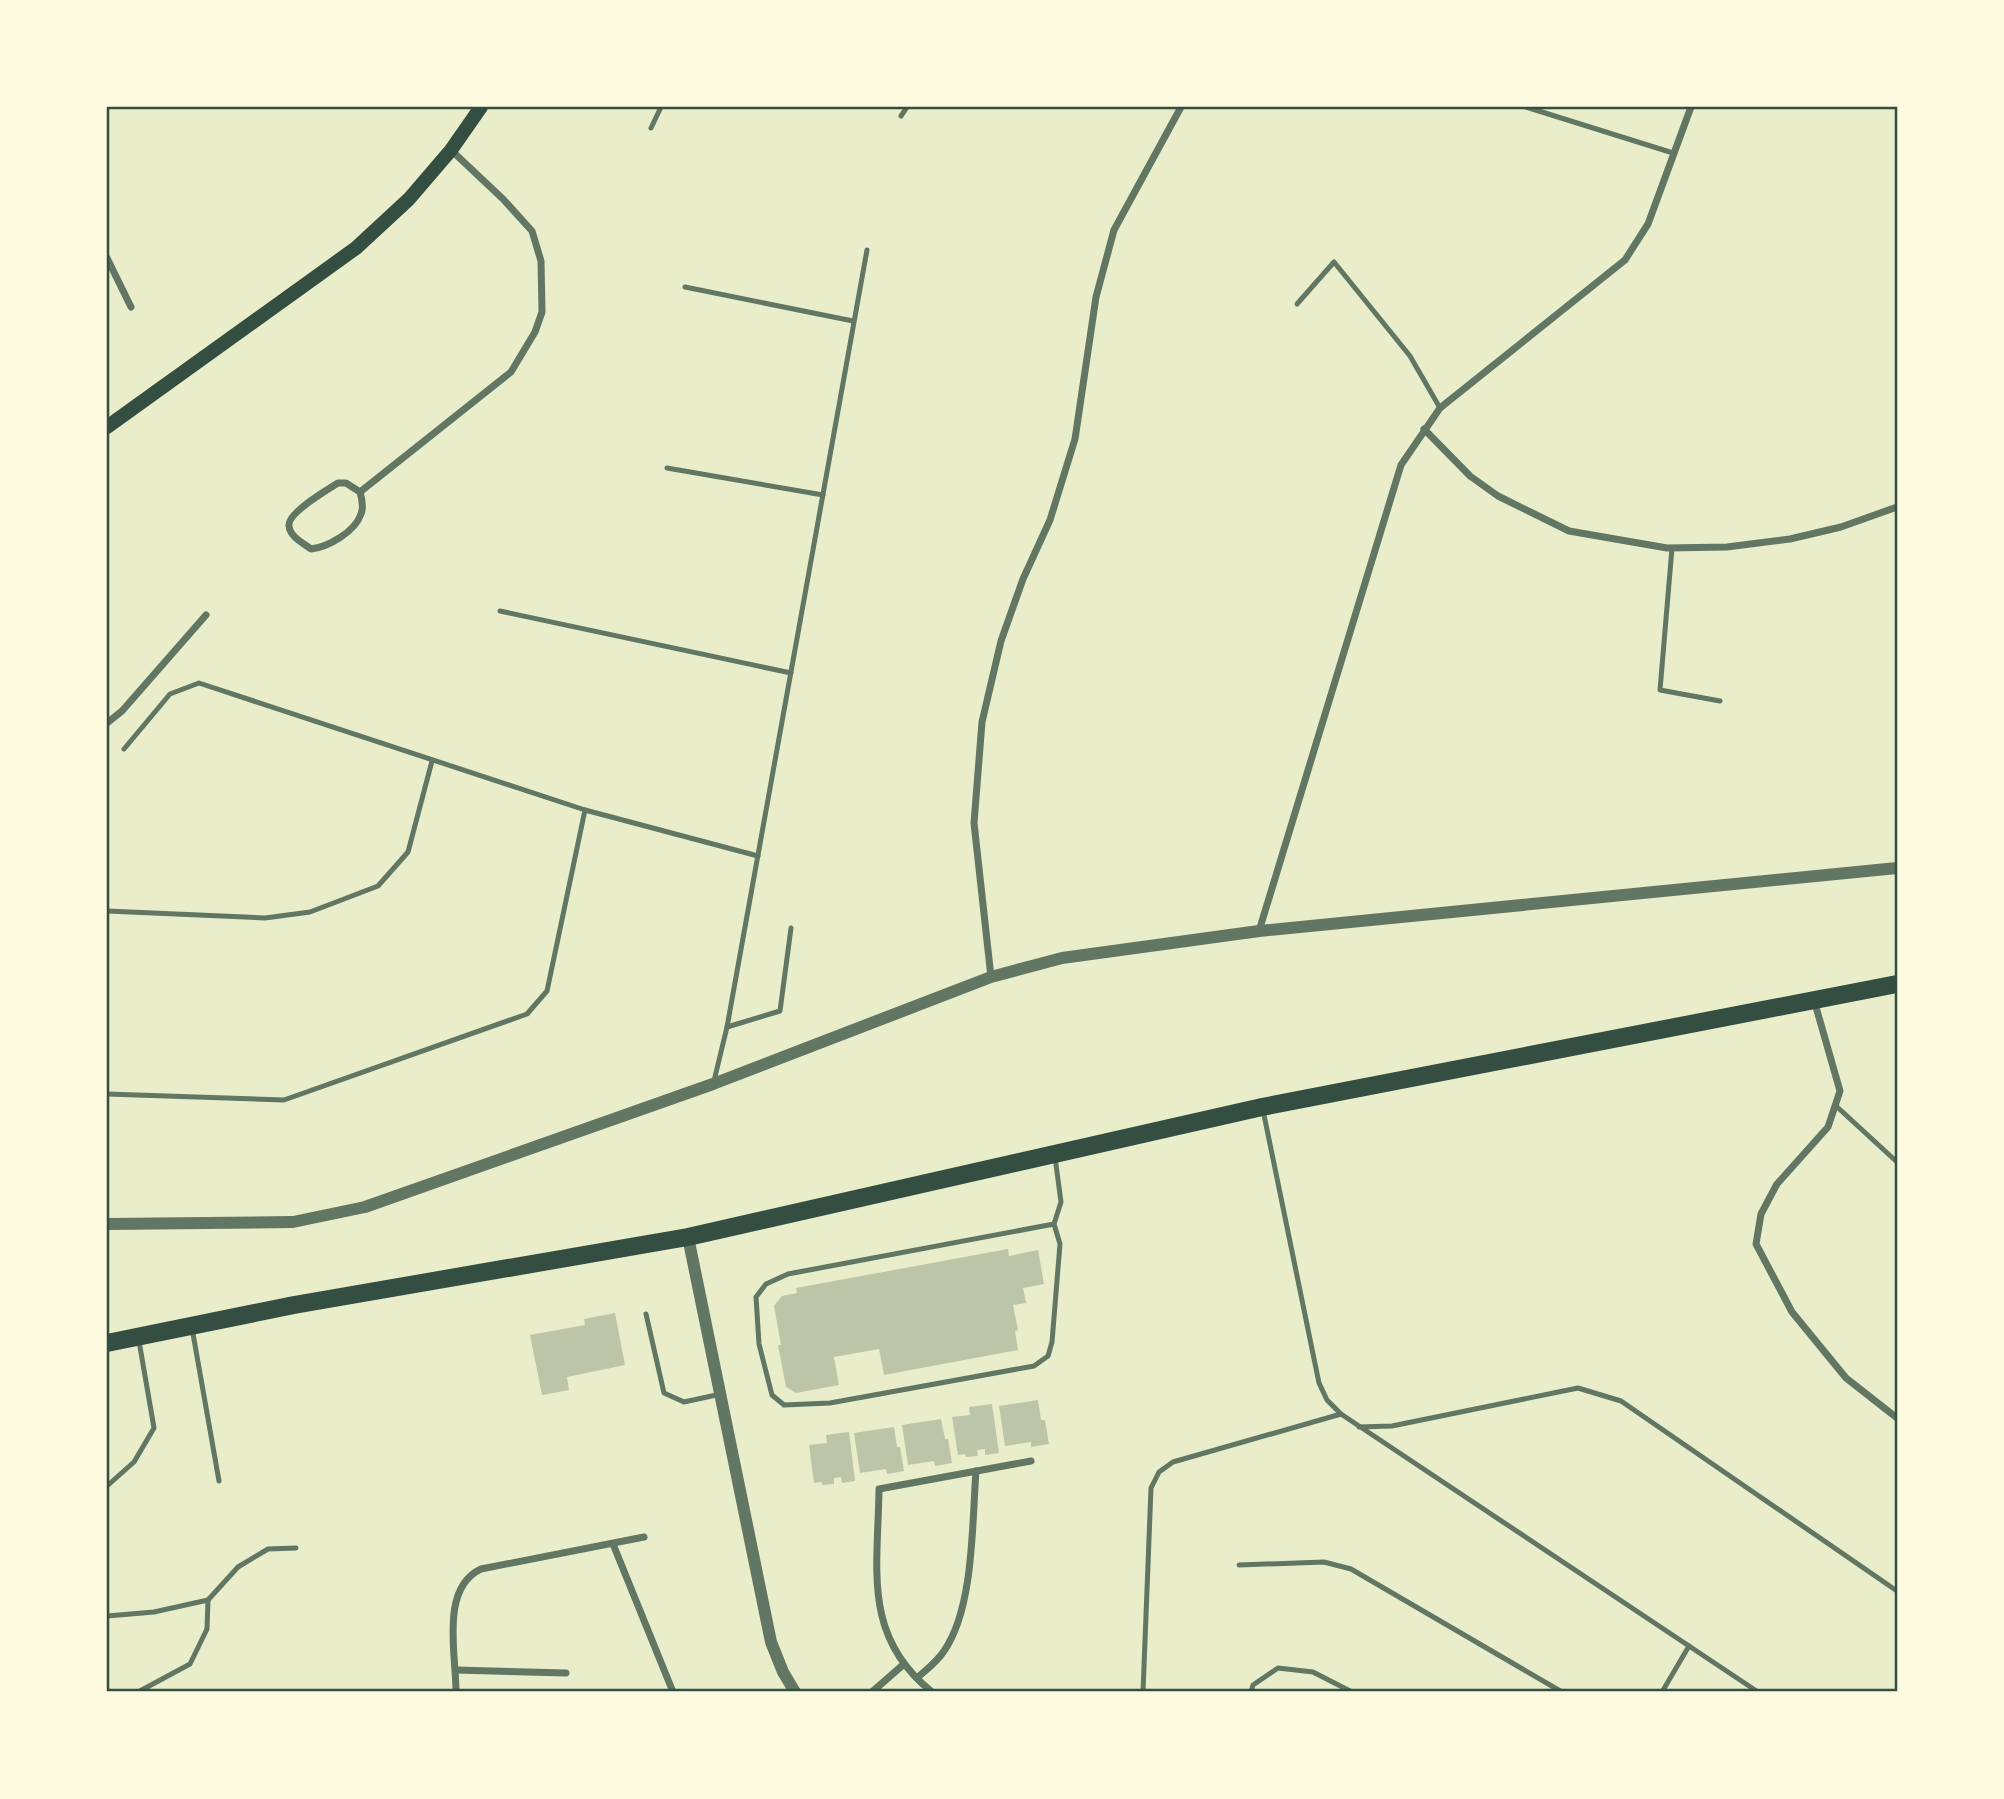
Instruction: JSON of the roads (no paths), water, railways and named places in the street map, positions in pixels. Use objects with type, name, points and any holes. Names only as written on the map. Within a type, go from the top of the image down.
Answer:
[{"type":"main road","points":[[107,427],[356,248],[409,199],[451,150],[481,107]]},
{"type":"main road","points":[[107,1343],[191,1325],[688,1237],[1262,1107],[1897,984]]},
{"type":"street","points":[[990,977],[974,823],[982,722],[1001,641],[1023,579],[1050,520],[1075,439],[1096,297],[1114,230],[1181,107]]},
{"type":"street","points":[[1259,931],[1401,465],[1440,408],[1625,261],[1648,224],[1691,107]]},
{"type":"street","points":[[360,492],[511,373],[535,332],[542,312],[541,261],[531,231],[503,199],[451,150]]},
{"type":"street","points":[[107,257],[131,307]]},
{"type":"street","points":[[1424,429],[1470,475],[1497,496],[1569,531],[1672,548],[1727,547],[1790,539],[1841,527],[1897,507]]},
{"type":"street","points":[[338,483],[346,484],[360,492],[363,506],[361,516],[354,526],[324,547],[311,549],[292,535],[288,526],[289,519],[338,483]]},
{"type":"street","points":[[107,723],[122,711],[206,615]]},
{"type":"street","points":[[107,1224],[293,1222],[365,1207],[713,1084],[990,977],[1062,958],[1259,931],[1897,867]]},
{"type":"street","points":[[1814,999],[1840,1091],[1828,1127],[1777,1184],[1761,1214],[1756,1244],[1792,1312],[1846,1378],[1897,1418]]},
{"type":"street","points":[[688,1237],[771,1642],[783,1672],[795,1692]]},
{"type":"street","points":[[932,1692],[904,1664],[893,1648],[879,1611],[878,1489],[1031,1461]]},
{"type":"street","points":[[917,1678],[946,1649],[963,1604],[968,1578],[976,1471]]},
{"type":"street","points":[[456,1692],[453,1606],[459,1588],[472,1574],[481,1569],[644,1536]]},
{"type":"street","points":[[613,1544],[673,1692]]},
{"type":"street","points":[[872,1692],[904,1664]]},
{"type":"street","points":[[456,1670],[566,1673]]},
{"type":"lane","points":[[651,128],[661,107]]},
{"type":"lane","points":[[901,116],[906,107]]},
{"type":"lane","points":[[1526,107],[1673,153]]},
{"type":"lane","points":[[713,1084],[727,1027],[867,250]]},
{"type":"lane","points":[[1297,304],[1334,262],[1410,356],[1440,408]]},
{"type":"lane","points":[[685,287],[853,321]]},
{"type":"lane","points":[[667,468],[823,495]]},
{"type":"lane","points":[[1672,548],[1660,690],[1720,701]]},
{"type":"lane","points":[[500,611],[791,673]]},
{"type":"lane","points":[[124,749],[170,694],[198,683],[585,810],[758,856]]},
{"type":"lane","points":[[107,911],[265,918],[310,912],[378,886],[408,852],[432,761]]},
{"type":"lane","points":[[107,1094],[284,1100],[527,1014],[547,991],[585,810]]},
{"type":"lane","points":[[727,1027],[780,1011],[791,928]]},
{"type":"lane","points":[[1835,1105],[1897,1162]]},
{"type":"lane","points":[[1262,1107],[1319,1383],[1327,1399],[1340,1414],[1359,1427],[1758,1692]]},
{"type":"lane","points":[[1054,1224],[788,1275],[766,1284],[756,1297],[759,1344],[772,1395],[785,1405],[830,1403],[1034,1366],[1048,1356],[1052,1342],[1060,1244],[1054,1224],[1060,1202],[1055,1154]]},
{"type":"lane","points":[[646,1314],[664,1394],[684,1402],[720,1394]]},
{"type":"lane","points":[[191,1325],[219,1481]]},
{"type":"lane","points":[[107,1486],[134,1462],[154,1428],[138,1336]]},
{"type":"lane","points":[[1359,1427],[1392,1426],[1578,1388],[1621,1401],[1897,1591]]},
{"type":"lane","points":[[1143,1692],[1151,1488],[1159,1472],[1172,1462],[1340,1414]]},
{"type":"lane","points":[[107,1616],[154,1612],[208,1600],[238,1567],[268,1549],[296,1548]]},
{"type":"lane","points":[[1239,1565],[1324,1562],[1351,1569],[1562,1692]]},
{"type":"lane","points":[[138,1692],[190,1664],[207,1629],[208,1600]]},
{"type":"lane","points":[[1661,1692],[1689,1646]]},
{"type":"lane","points":[[1251,1692],[1253,1685],[1278,1668],[1313,1671],[1352,1692]]}]
